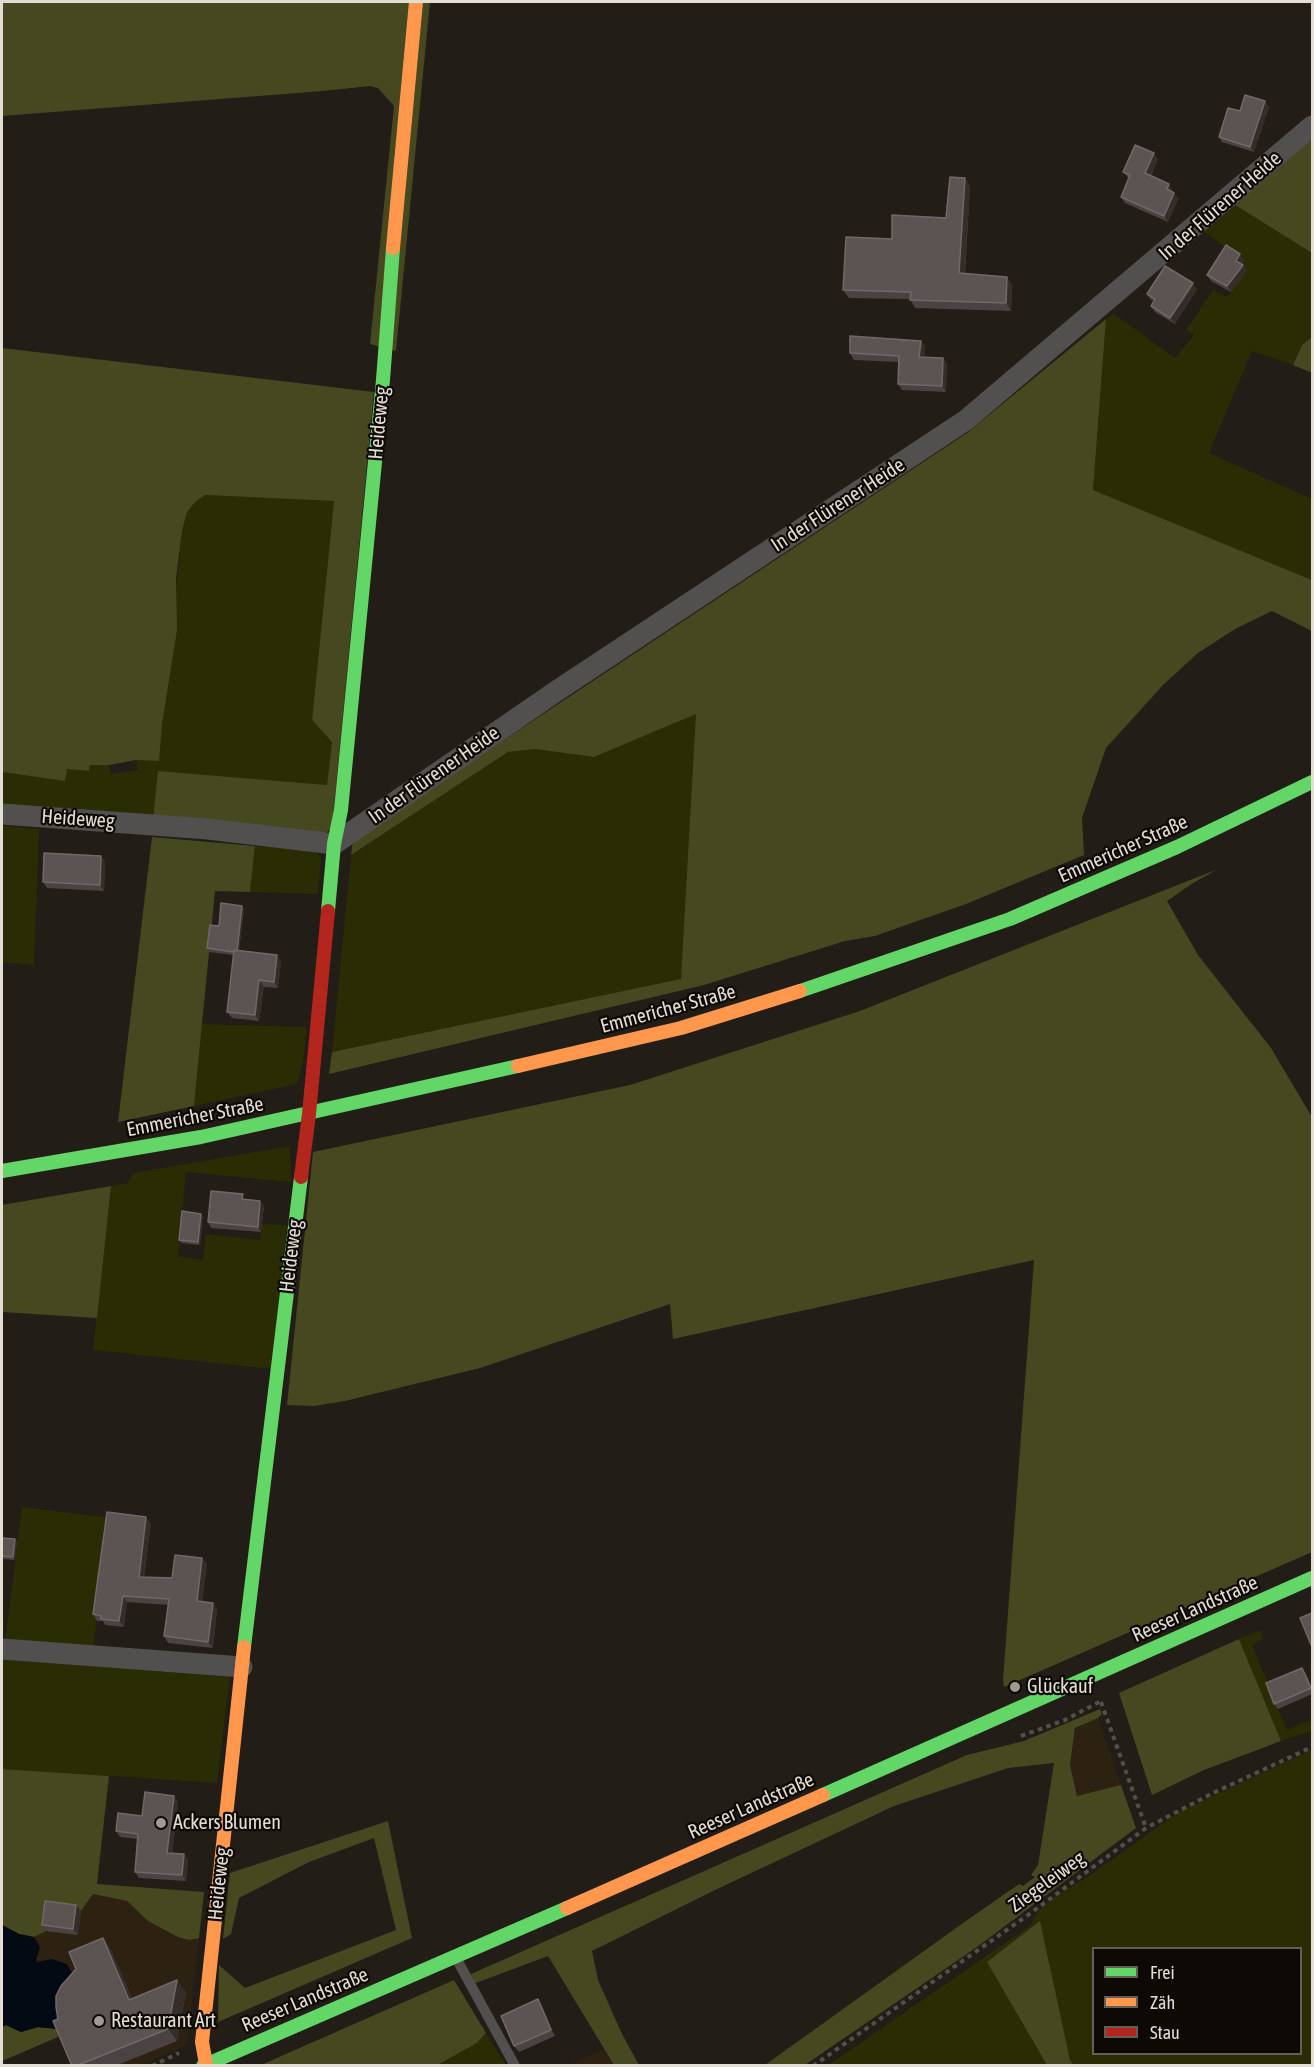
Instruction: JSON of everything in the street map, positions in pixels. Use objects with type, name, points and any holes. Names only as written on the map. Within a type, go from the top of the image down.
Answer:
[{"type":"street","name":"Heideweg","points":[[204,2065],[202,2042],[242,1667],[309,1114],[334,844],[341,810],[370,520],[416,2]]},
{"type":"street","name":"In der Flürener Heide","points":[[334,844],[558,690],[966,420],[1312,126]]},
{"type":"street","name":"Emmericher Straße","points":[[2,1171],[201,1137],[681,1028],[843,978],[1010,920],[1177,847],[1312,782]]},
{"type":"street","name":"Heideweg","points":[[2,814],[208,829],[334,844]]},
{"type":"street","name":"Reeser Landstraße","points":[[204,2065],[1312,1578]]},
{"type":"street","points":[[2,1649],[242,1667]]},
{"type":"lane","points":[[455,1956],[515,2066]]},
{"type":"path","points":[[1101,1702],[1146,1828]]},
{"type":"path","name":"Ziegeleiweg","points":[[813,2066],[1019,1922],[1146,1828],[1213,1793],[1312,1747]]},
{"type":"shaded area","points":[[1098,1718],[1121,1785],[1078,1797],[1070,1765],[1076,1728]]},
{"type":"shaded area","points":[[93,1894],[127,1901],[148,1921],[199,1938],[187,2045],[140,2065],[71,2065],[58,2037],[55,2021],[56,2006],[46,1961],[36,1960],[38,1941],[34,1937],[46,1931]]},
{"type":"shaded area","points":[[2,1925],[19,1934],[34,1937],[40,1947],[37,1962],[52,1959],[67,1964],[76,1979],[56,2006],[57,2029],[38,2027],[21,2032],[6,2025],[2,2027]]},
{"type":"shaded area","points":[[605,2049],[614,2065],[567,2066]]},
{"type":"green space","points":[[2,2],[430,2],[396,351],[370,344],[394,106],[378,88],[370,86],[2,116]]},
{"type":"green space","points":[[1312,139],[1312,253],[1235,205]]},
{"type":"green space","points":[[1235,205],[1312,253],[1312,337],[1302,345],[1293,365],[1252,351],[1209,453],[1312,499],[1312,580],[1093,490],[1106,319],[1113,313],[1175,358],[1194,335],[1186,330],[1213,290],[1227,297],[1247,271],[1241,267],[1244,260],[1204,232]]},
{"type":"green space","points":[[1106,319],[1093,490],[1312,580],[1312,631],[1272,611],[1235,629],[1198,653],[1163,685],[1106,748],[1082,818],[1084,855],[966,904],[875,936],[845,941],[704,985],[329,1074],[332,1052],[681,979],[696,714],[594,757],[535,749],[508,752],[351,855],[353,840],[967,433]]},
{"type":"green space","points":[[1312,337],[1312,373],[1293,365],[1302,345]]},
{"type":"green space","points":[[2,348],[374,392],[332,828],[323,835],[153,818],[158,771],[327,785],[332,742],[312,720],[334,501],[205,495],[187,512],[182,531],[176,578],[177,630],[162,724],[159,761],[136,760],[109,765],[90,765],[89,771],[67,769],[65,781],[2,772]]},
{"type":"green space","points":[[205,495],[334,501],[312,720],[332,742],[327,785],[158,771],[153,818],[2,808],[2,772],[65,780],[66,769],[89,771],[90,765],[109,765],[111,774],[138,770],[136,760],[158,760],[182,531],[187,512],[195,501]]},
{"type":"green space","points":[[697,713],[682,980],[332,1052],[351,855],[508,752],[535,749],[594,757]]},
{"type":"green space","points":[[2,826],[39,829],[34,965],[2,962]]},
{"type":"green space","points":[[152,837],[255,846],[250,892],[215,891],[194,1106],[118,1122]]},
{"type":"green space","points":[[255,846],[315,851],[321,858],[318,894],[250,892]]},
{"type":"green space","points":[[1218,869],[1167,901],[1198,955],[1271,1048],[1312,1117],[1312,1552],[1004,1687],[1034,1260],[673,1339],[670,1304],[480,1368],[345,1401],[314,1406],[287,1405],[313,1152],[630,1085],[860,1011]]},
{"type":"green space","points":[[202,1024],[307,1027],[303,1062],[297,1084],[194,1106]]},
{"type":"green space","points":[[290,1146],[291,1182],[186,1172],[178,1256],[203,1260],[206,1234],[260,1240],[262,1224],[287,1225],[272,1369],[93,1350],[111,1186],[128,1183],[133,1173]]},
{"type":"green space","points":[[111,1186],[97,1318],[2,1312],[2,1205]]},
{"type":"green space","points":[[22,1507],[111,1518],[93,1647],[5,1641]]},
{"type":"green space","points":[[1260,1630],[1263,1639],[1252,1645],[1287,1730],[1312,1719],[1312,1731],[1281,1741],[1239,1639]]},
{"type":"green space","points":[[1239,1639],[1281,1741],[1204,1770],[1152,1795],[1119,1693]]},
{"type":"green space","points":[[2,1659],[230,1677],[217,1783],[2,1769]]},
{"type":"green space","points":[[1100,1709],[1102,1714],[1098,1718],[1075,1728],[1070,1765],[1077,1796],[1121,1785],[1136,1828],[977,1947],[805,2065],[765,2065],[1019,1884],[1023,1886],[1035,1877],[1031,1875],[1038,1865],[1054,1763],[1008,1768],[894,1806],[592,1951],[598,1980],[622,2034],[639,2065],[614,2065],[548,1956],[473,1984],[471,1974],[967,1755],[1024,1741]]},
{"type":"green space","points":[[1312,1750],[1312,2065],[827,2066],[1031,1925],[1035,1915],[1051,1899],[1089,1876],[1180,1811]]},
{"type":"green space","points":[[2,1769],[109,1776],[97,1884],[204,1892],[199,1938],[189,1940],[178,1937],[148,1921],[127,1901],[93,1894],[81,1911],[49,1908],[46,1931],[34,1937],[19,1934],[2,1925]]},
{"type":"green space","points":[[388,1821],[412,1938],[218,2022],[219,1965],[245,1988],[396,1930],[374,1838],[309,1862],[239,1898],[231,1934],[223,1939],[230,1873]]},
{"type":"green space","points":[[1040,1921],[1070,2060],[1073,2065],[1047,2065],[987,1962]]},
{"type":"green space","points":[[454,1980],[486,2033],[477,2043],[438,2065],[261,2065]]},
{"type":"green space","points":[[6,2025],[21,2032],[38,2027],[57,2029],[58,2037],[2,2061],[2,2027]]},
{"type":"green space","points":[[486,2033],[506,2065],[438,2066],[477,2043]]},
{"type":"building","points":[[1245,95],[1265,101],[1250,147],[1219,137],[1228,108],[1240,111]]},
{"type":"building","points":[[1135,145],[1154,153],[1145,173],[1169,184],[1167,189],[1174,193],[1164,216],[1121,197],[1130,175],[1123,172]]},
{"type":"building","points":[[950,177],[965,178],[959,273],[1007,277],[1006,303],[910,300],[911,292],[843,290],[846,237],[892,239],[892,215],[946,218]]},
{"type":"building","points":[[1226,245],[1240,254],[1236,261],[1243,265],[1227,286],[1207,275]]},
{"type":"building","points":[[1165,266],[1193,283],[1170,318],[1151,306],[1155,299],[1147,294]]},
{"type":"building","points":[[850,336],[921,341],[919,357],[943,358],[942,386],[898,384],[899,356],[850,353]]},
{"type":"building","points":[[44,853],[101,856],[100,885],[43,882]]},
{"type":"building","points":[[221,903],[242,906],[237,951],[234,950],[234,952],[207,948],[210,925],[219,926]]},
{"type":"building","points":[[234,950],[277,955],[274,982],[259,980],[255,1015],[227,1012]]},
{"type":"building","points":[[211,1191],[243,1194],[242,1199],[260,1201],[258,1227],[208,1222]]},
{"type":"building","points":[[182,1211],[201,1214],[198,1242],[179,1240]]},
{"type":"building","points":[[107,1512],[146,1517],[139,1577],[172,1578],[175,1555],[202,1558],[197,1601],[213,1603],[208,1642],[164,1636],[169,1599],[123,1596],[119,1621],[101,1619],[101,1616],[93,1614]]},
{"type":"building","points":[[2,1538],[15,1539],[13,1557],[2,1556]]},
{"type":"building","points":[[1312,1613],[1312,1647],[1300,1618]]},
{"type":"building","points":[[1302,1668],[1311,1688],[1274,1704],[1266,1683]]},
{"type":"building","points":[[145,1792],[174,1796],[167,1853],[184,1854],[182,1875],[135,1872],[138,1834],[116,1831],[118,1813],[142,1816]]},
{"type":"building","points":[[45,1901],[76,1905],[73,1929],[42,1925]]},
{"type":"building","points":[[103,1938],[129,2000],[177,1980],[168,2029],[72,2066],[53,2021],[58,2019],[56,1996],[61,1986],[76,1969],[69,1952]]},
{"type":"building","points":[[538,1999],[551,2030],[514,2046],[501,2016]]},
{"type":"traffic: fast","points":[[328,911],[334,844],[341,810],[383,380],[393,248]]},
{"type":"traffic: fast","points":[[800,991],[1010,919],[1177,847],[1312,782]]},
{"type":"traffic: fast","points":[[2,1171],[201,1137],[518,1066]]},
{"type":"traffic: fast","points":[[244,1647],[301,1177]]},
{"type":"traffic: fast","points":[[823,1795],[1312,1578]]},
{"type":"traffic: fast","points":[[203,2066],[567,1908]]},
{"type":"traffic: slow","points":[[393,248],[416,2]]},
{"type":"traffic: slow","points":[[518,1066],[681,1028],[800,991]]},
{"type":"traffic: slow","points":[[206,2064],[202,2042],[244,1647]]},
{"type":"traffic: slow","points":[[567,1908],[823,1795]]},
{"type":"traffic: jam","points":[[301,1177],[328,911]]},
{"type":"place","name":"Glückauf","points":[[1015,1687]]},
{"type":"place","name":"Ackers Blumen","points":[[161,1823]]},
{"type":"place","name":"Restaurant Art","points":[[99,2021]]}]
